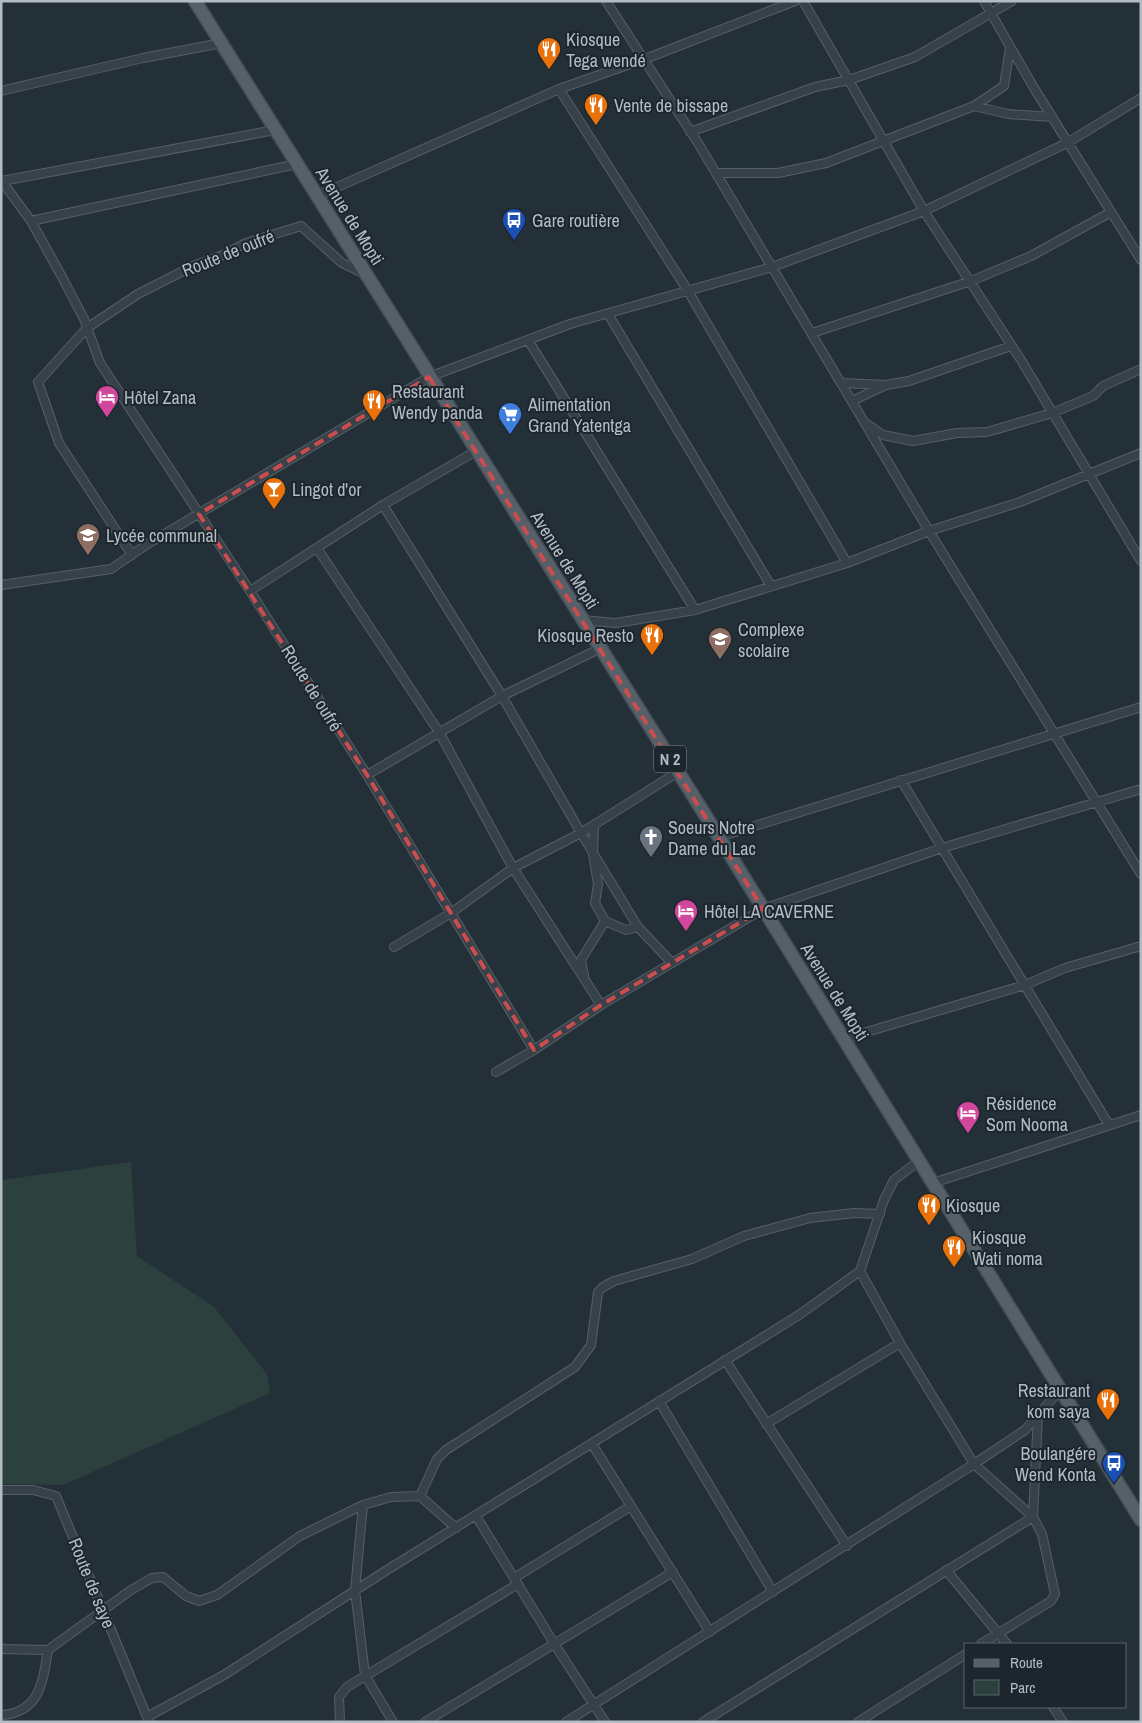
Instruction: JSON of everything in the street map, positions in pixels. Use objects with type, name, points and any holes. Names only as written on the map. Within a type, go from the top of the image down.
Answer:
[{"type":"main road","name":"Avenue de Mopti","points":[[196,1],[429,377],[920,1160],[1141,1520]]},
{"type":"street","points":[[606,1],[645,59],[716,173],[929,531],[1141,874]]},
{"type":"street","points":[[317,196],[559,89],[645,59],[795,1]]},
{"type":"street","points":[[803,1],[924,210],[971,281],[1141,561]]},
{"type":"street","points":[[984,1],[1010,48],[1141,260]]},
{"type":"street","points":[[690,132],[815,87],[850,80],[915,57],[991,15],[1012,1]]},
{"type":"street","points":[[1,91],[143,58],[222,43]]},
{"type":"street","points":[[716,173],[778,173],[826,163],[974,106],[1004,86],[1010,48]]},
{"type":"street","points":[[559,89],[688,290],[847,563]]},
{"type":"street","points":[[1,585],[112,569],[199,514],[429,377],[528,340],[608,314],[772,267],[924,210],[1068,143],[1141,98]]},
{"type":"street","points":[[974,106],[1008,114],[1052,117]]},
{"type":"street","points":[[2,180],[275,130]]},
{"type":"street","points":[[31,221],[297,164]]},
{"type":"street","name":"Route de oufré","points":[[2,180],[31,221],[87,328],[100,363],[250,591],[367,775],[534,1050]]},
{"type":"street","points":[[812,333],[971,281],[1031,256],[1110,212]]},
{"type":"street","name":"Route de oufré","points":[[132,555],[59,443],[38,382],[87,328],[138,294],[193,266],[223,255],[246,243],[301,226],[342,263],[365,274]]},
{"type":"street","points":[[608,314],[771,586]]},
{"type":"street","points":[[528,340],[695,610]]},
{"type":"street","points":[[842,383],[886,385],[909,381],[1011,346]]},
{"type":"street","points":[[865,422],[883,435],[913,441],[957,433],[987,432],[1052,414],[1093,396],[1103,386],[1141,369]]},
{"type":"street","points":[[852,401],[886,385]]},
{"type":"street","points":[[250,591],[383,505],[476,451]]},
{"type":"street","points":[[582,620],[616,623],[695,610],[847,563],[929,531],[1020,502],[1141,452]]},
{"type":"street","points":[[383,505],[502,696],[638,928],[672,963]]},
{"type":"street","points":[[317,548],[439,732],[513,868],[601,1005]]},
{"type":"street","points":[[367,775],[502,696],[599,649]]},
{"type":"street","points":[[719,837],[1141,707]]},
{"type":"street","points":[[394,947],[451,913],[513,868],[581,833],[678,772]]},
{"type":"street","points":[[901,780],[1109,1125]]},
{"type":"street","points":[[496,1072],[534,1050],[601,1005],[763,909],[942,848],[1141,789]]},
{"type":"street","points":[[594,825],[593,854],[598,884],[595,903],[605,922],[626,930],[638,928]]},
{"type":"street","points":[[584,980],[581,960],[605,922]]},
{"type":"street","points":[[843,1039],[1025,985],[1065,968],[1141,946]]},
{"type":"street","points":[[933,1183],[1141,1115]]},
{"type":"street","points":[[148,1719],[224,1676],[355,1590],[799,1315],[860,1271],[884,1200],[894,1180],[920,1160]]},
{"type":"street","points":[[420,1496],[437,1460],[446,1450],[576,1367],[590,1345],[598,1292],[602,1286],[692,1259],[744,1236],[810,1218],[854,1213],[880,1214]]},
{"type":"street","points":[[860,1271],[900,1343],[974,1464],[1033,1517],[1042,1534],[1054,1594],[1051,1601],[983,1643]]},
{"type":"street","points":[[766,1424],[900,1343]]},
{"type":"street","points":[[725,1360],[847,1546]]},
{"type":"street","points":[[566,1722],[847,1546],[1025,1430],[1060,1390]]},
{"type":"street","points":[[659,1401],[773,1592]]},
{"type":"street","points":[[1033,1517],[1038,1415]]},
{"type":"street","points":[[592,1444],[710,1632]]},
{"type":"street","name":"Route de saye","points":[[1,1490],[33,1490],[56,1496],[148,1719]]},
{"type":"street","points":[[1,1649],[48,1650],[103,1610],[152,1578],[162,1577],[186,1596],[199,1601],[218,1595],[300,1536],[363,1505],[391,1497],[420,1496],[456,1528]]},
{"type":"street","points":[[363,1505],[355,1590],[365,1675],[393,1722]]},
{"type":"street","points":[[340,1722],[339,1697],[347,1687],[631,1506]]},
{"type":"street","points":[[476,1516],[555,1645],[605,1722]]},
{"type":"street","points":[[703,1722],[1033,1517]]},
{"type":"street","points":[[946,1570],[1006,1643]]},
{"type":"street","points":[[425,1722],[673,1572]]},
{"type":"street","points":[[1,1715],[15,1714],[34,1699],[42,1685],[48,1650]]},
{"type":"street","points":[[858,1722],[964,1655]]},
{"type":"street","points":[[1054,1708],[1063,1722]]},
{"type":"highlighted area","points":[[429,377],[763,909],[601,1005],[534,1050],[367,775],[199,514]]},
{"type":"green space","points":[[131,1162],[137,1256],[214,1307],[267,1374],[270,1393],[63,1485],[1,1484],[1,1180]]},
{"type":"place","name":"Kiosque Tega wendé","points":[[549,70]]},
{"type":"place","name":"Vente de bissape","points":[[596,126]]},
{"type":"place","name":"Gare routière","points":[[514,241]]},
{"type":"place","name":"Hôtel Zana","points":[[107,418]]},
{"type":"place","name":"Restaurant Wendy panda","points":[[374,422]]},
{"type":"place","name":"Alimentation Grand Yatentga","points":[[510,435]]},
{"type":"place","name":"Lingot d'or","points":[[274,510]]},
{"type":"place","name":"Lycée communal","points":[[88,556]]},
{"type":"place","name":"Kiosque Resto","points":[[652,656]]},
{"type":"place","name":"Complexe scolaire","points":[[720,660]]},
{"type":"place","name":"Soeurs Notre Dame du Lac","points":[[651,858]]},
{"type":"place","name":"Hôtel LA CAVERNE","points":[[686,932]]},
{"type":"place","name":"Résidence Som Nooma","points":[[968,1134]]},
{"type":"place","name":"Kiosque","points":[[929,1226]]},
{"type":"place","name":"Kiosque Wati noma","points":[[954,1268]]},
{"type":"place","name":"Restaurant kom saya","points":[[1108,1421]]},
{"type":"place","name":"Boulangére Wend Konta","points":[[1114,1484]]}]
